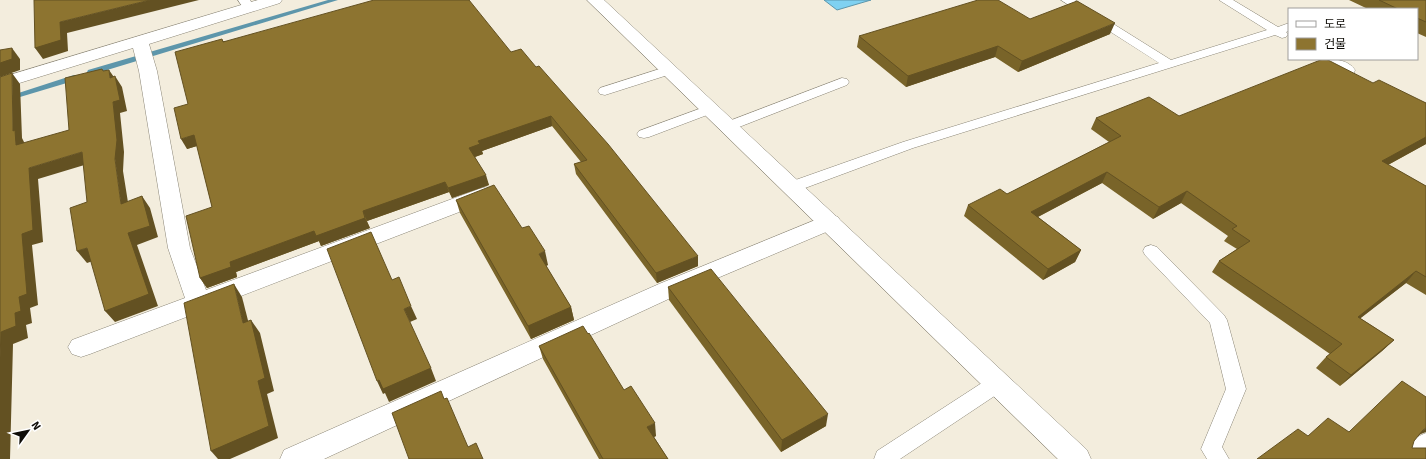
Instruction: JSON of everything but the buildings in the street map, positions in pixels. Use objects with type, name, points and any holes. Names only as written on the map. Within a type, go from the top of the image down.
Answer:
[{"type":"street","points":[[0,84],[143,51],[246,4],[274,0]]},
{"type":"street","points":[[595,0],[830,222],[1077,459]]},
{"type":"street","points":[[143,51],[179,248],[198,303]]},
{"type":"street","points":[[81,347],[489,193]]},
{"type":"street","points":[[294,459],[667,290],[830,222]]},
{"type":"street","points":[[1412,459],[1426,446]]},
{"type":"lane","points":[[1066,0],[1169,64]]},
{"type":"lane","points":[[1226,0],[1288,37]]},
{"type":"lane","points":[[792,187],[908,145],[1288,27]]},
{"type":"lane","points":[[1330,60],[1349,70]]},
{"type":"lane","points":[[605,91],[669,70]]},
{"type":"lane","points":[[729,126],[842,82]]},
{"type":"lane","points":[[644,134],[710,109]]},
{"type":"lane","points":[[1151,251],[1218,320],[1236,389],[1211,448],[1219,459]]},
{"type":"lane","points":[[884,458],[998,383]]},
{"type":"water","points":[[824,0],[871,0],[837,10]]},
{"type":"waterway","points":[[91,72],[335,0]]},
{"type":"waterway","points":[[0,101],[77,77]]}]
